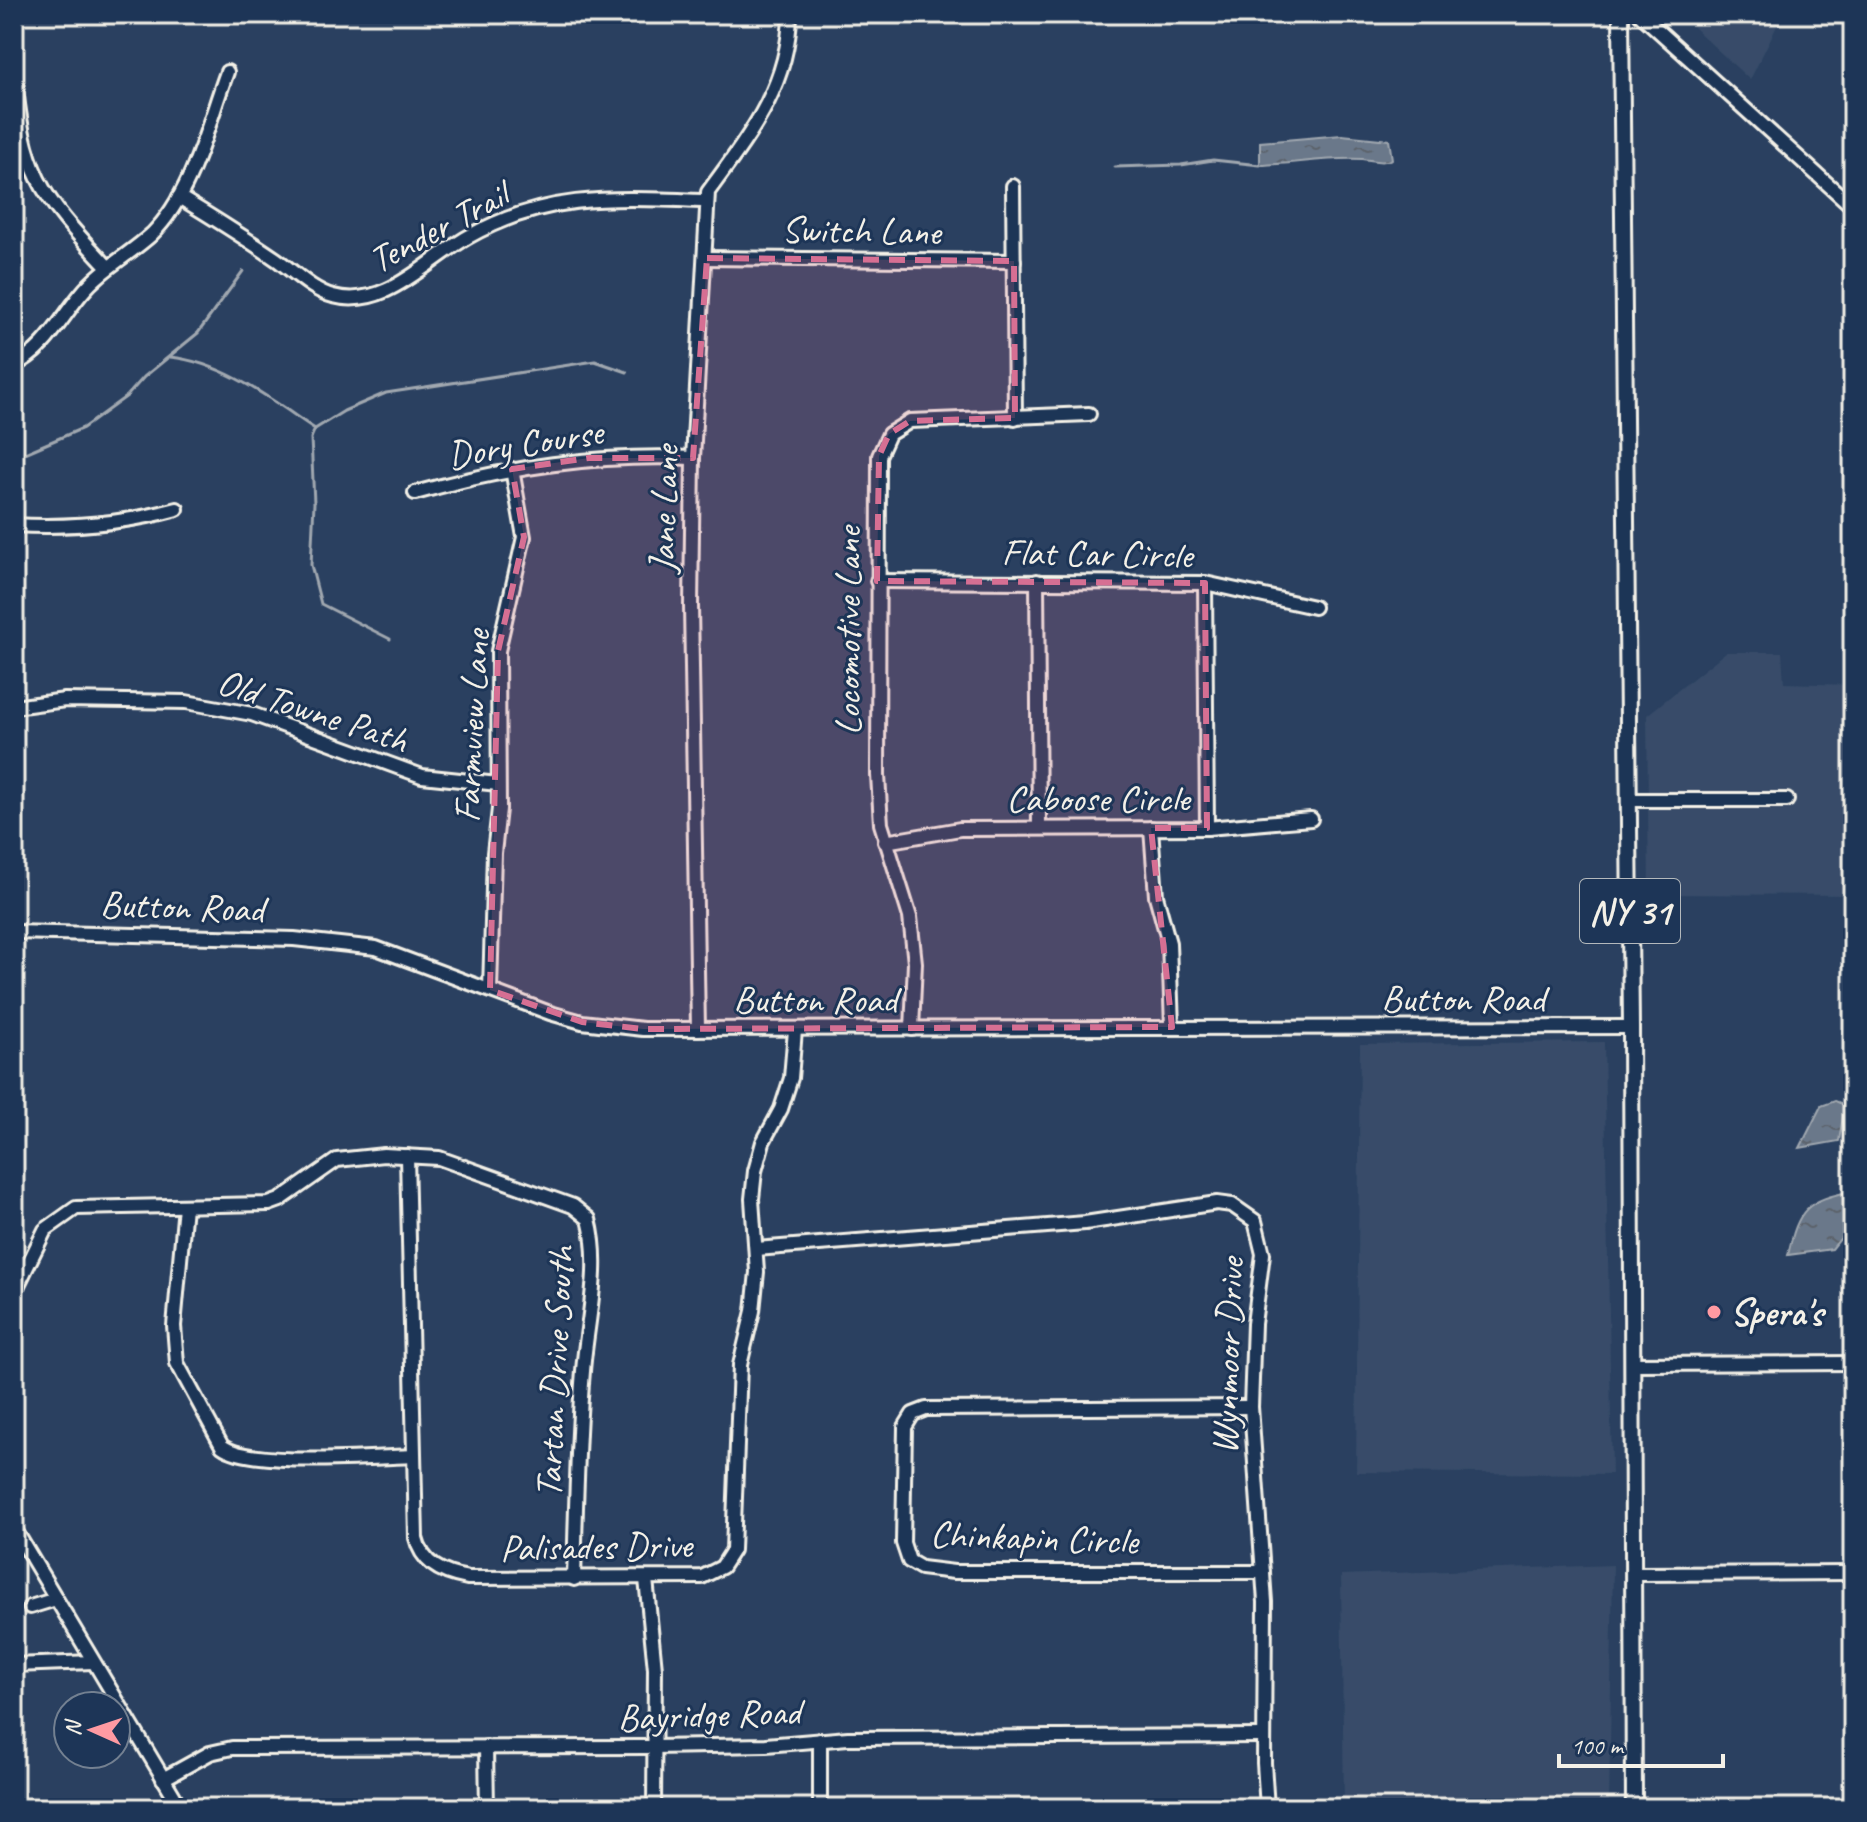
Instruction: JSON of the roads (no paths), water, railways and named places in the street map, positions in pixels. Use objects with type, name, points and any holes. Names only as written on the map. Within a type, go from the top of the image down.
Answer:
[{"type":"main road","name":"NY 31","points":[[1621,14],[1631,1027],[1634,1808]]},
{"type":"street","points":[[705,201],[708,192],[763,115],[783,72],[790,14]]},
{"type":"street","points":[[1640,14],[1853,207]]},
{"type":"street","points":[[14,69],[30,166],[57,210],[108,267]]},
{"type":"street","points":[[14,365],[40,346],[83,291],[108,267],[151,234],[179,197],[227,72]]},
{"type":"street","points":[[1013,186],[1015,418]]},
{"type":"street","name":"Tender Trail","points":[[179,197],[324,292],[356,299],[386,292],[470,236],[509,217],[548,205],[602,198],[705,201]]},
{"type":"street","name":"Jane Lane","points":[[698,1029],[691,606],[693,458],[707,258],[705,201]]},
{"type":"street","name":"Switch Lane","points":[[707,258],[1014,261]]},
{"type":"street","name":"Locomotive Lane","points":[[912,1029],[915,963],[910,917],[885,842],[878,775],[879,456],[889,434],[910,421],[1089,414]]},
{"type":"street","name":"Dory Course","points":[[415,493],[512,469],[589,458],[693,458]]},
{"type":"street","name":"Farmview Lane","points":[[490,990],[498,784],[498,651],[524,537],[512,469]]},
{"type":"street","points":[[14,525],[73,527],[142,518],[177,509]]},
{"type":"street","name":"Flat Car Circle","points":[[877,581],[1205,583],[1314,607]]},
{"type":"street","points":[[1037,581],[1039,827]]},
{"type":"street","points":[[1205,583],[1207,828]]},
{"type":"street","name":"Old Towne Path","points":[[14,707],[65,700],[186,702],[252,714],[422,776],[498,784]]},
{"type":"street","points":[[1628,800],[1787,800]]},
{"type":"street","name":"Caboose Circle","points":[[885,842],[960,829],[1207,828],[1311,819]]},
{"type":"street","points":[[1151,828],[1156,896],[1169,943],[1172,1027]]},
{"type":"street","name":"Button Road","points":[[14,932],[338,943],[376,948],[582,1022],[643,1029],[1631,1027]]},
{"type":"street","name":"Palisades Drive","points":[[407,1156],[416,1538],[422,1555],[438,1570],[468,1578],[702,1577],[722,1567],[733,1550],[738,1385],[753,1311],[756,1249],[752,1199],[755,1171],[763,1142],[781,1109],[791,1078],[795,1030]]},
{"type":"street","points":[[14,1293],[45,1230],[76,1208],[269,1204],[337,1160],[407,1156]]},
{"type":"street","name":"Tartan Drive South","points":[[407,1156],[439,1158],[469,1167],[573,1206],[589,1219],[596,1262],[586,1324],[578,1435],[574,1579]]},
{"type":"street","name":"Wynmoor Drive","points":[[756,1249],[1137,1218],[1202,1204],[1232,1205],[1255,1221],[1263,1254],[1254,1324],[1251,1407],[1263,1572],[1267,1808]]},
{"type":"street","points":[[185,1206],[174,1326],[177,1363],[222,1446],[230,1452],[257,1458],[414,1456]]},
{"type":"street","points":[[1632,1364],[1853,1363]]},
{"type":"street","name":"Chinkapin Circle","points":[[1251,1407],[926,1409],[913,1414],[905,1427],[903,1543],[909,1561],[921,1568],[954,1572],[1263,1572]]},
{"type":"street","points":[[14,1528],[181,1808]]},
{"type":"street","points":[[1634,1574],[1853,1573]]},
{"type":"street","points":[[646,1579],[655,1669],[654,1808]]},
{"type":"street","points":[[30,1607],[56,1599]]},
{"type":"street","points":[[14,1665],[93,1662]]},
{"type":"street","name":"Bayridge Road","points":[[163,1779],[210,1753],[232,1748],[654,1747],[820,1740],[1264,1736]]},
{"type":"street","points":[[820,1740],[820,1808]]},
{"type":"street","points":[[486,1747],[487,1808]]},
{"type":"water","points":[[1342,135],[1389,140],[1392,159],[1337,159],[1260,165],[1260,142]]},
{"type":"water","points":[[1835,1101],[1845,1105],[1839,1141],[1800,1148],[1821,1106]]},
{"type":"water","points":[[1853,1191],[1853,1223],[1832,1249],[1788,1255],[1796,1227],[1807,1209],[1824,1198]]},
{"type":"waterway","points":[[1115,167],[1181,165],[1213,160],[1260,165]]},
{"type":"waterway","points":[[18,456],[83,428],[127,396],[144,377],[198,333],[243,271]]},
{"type":"waterway","points":[[170,357],[228,375],[315,429]]},
{"type":"waterway","points":[[390,639],[321,604],[311,565],[314,503],[311,438],[315,429],[344,411],[386,393],[595,361],[627,372]]},
{"type":"place","name":"Spera's","points":[[1714,1312]]}]
